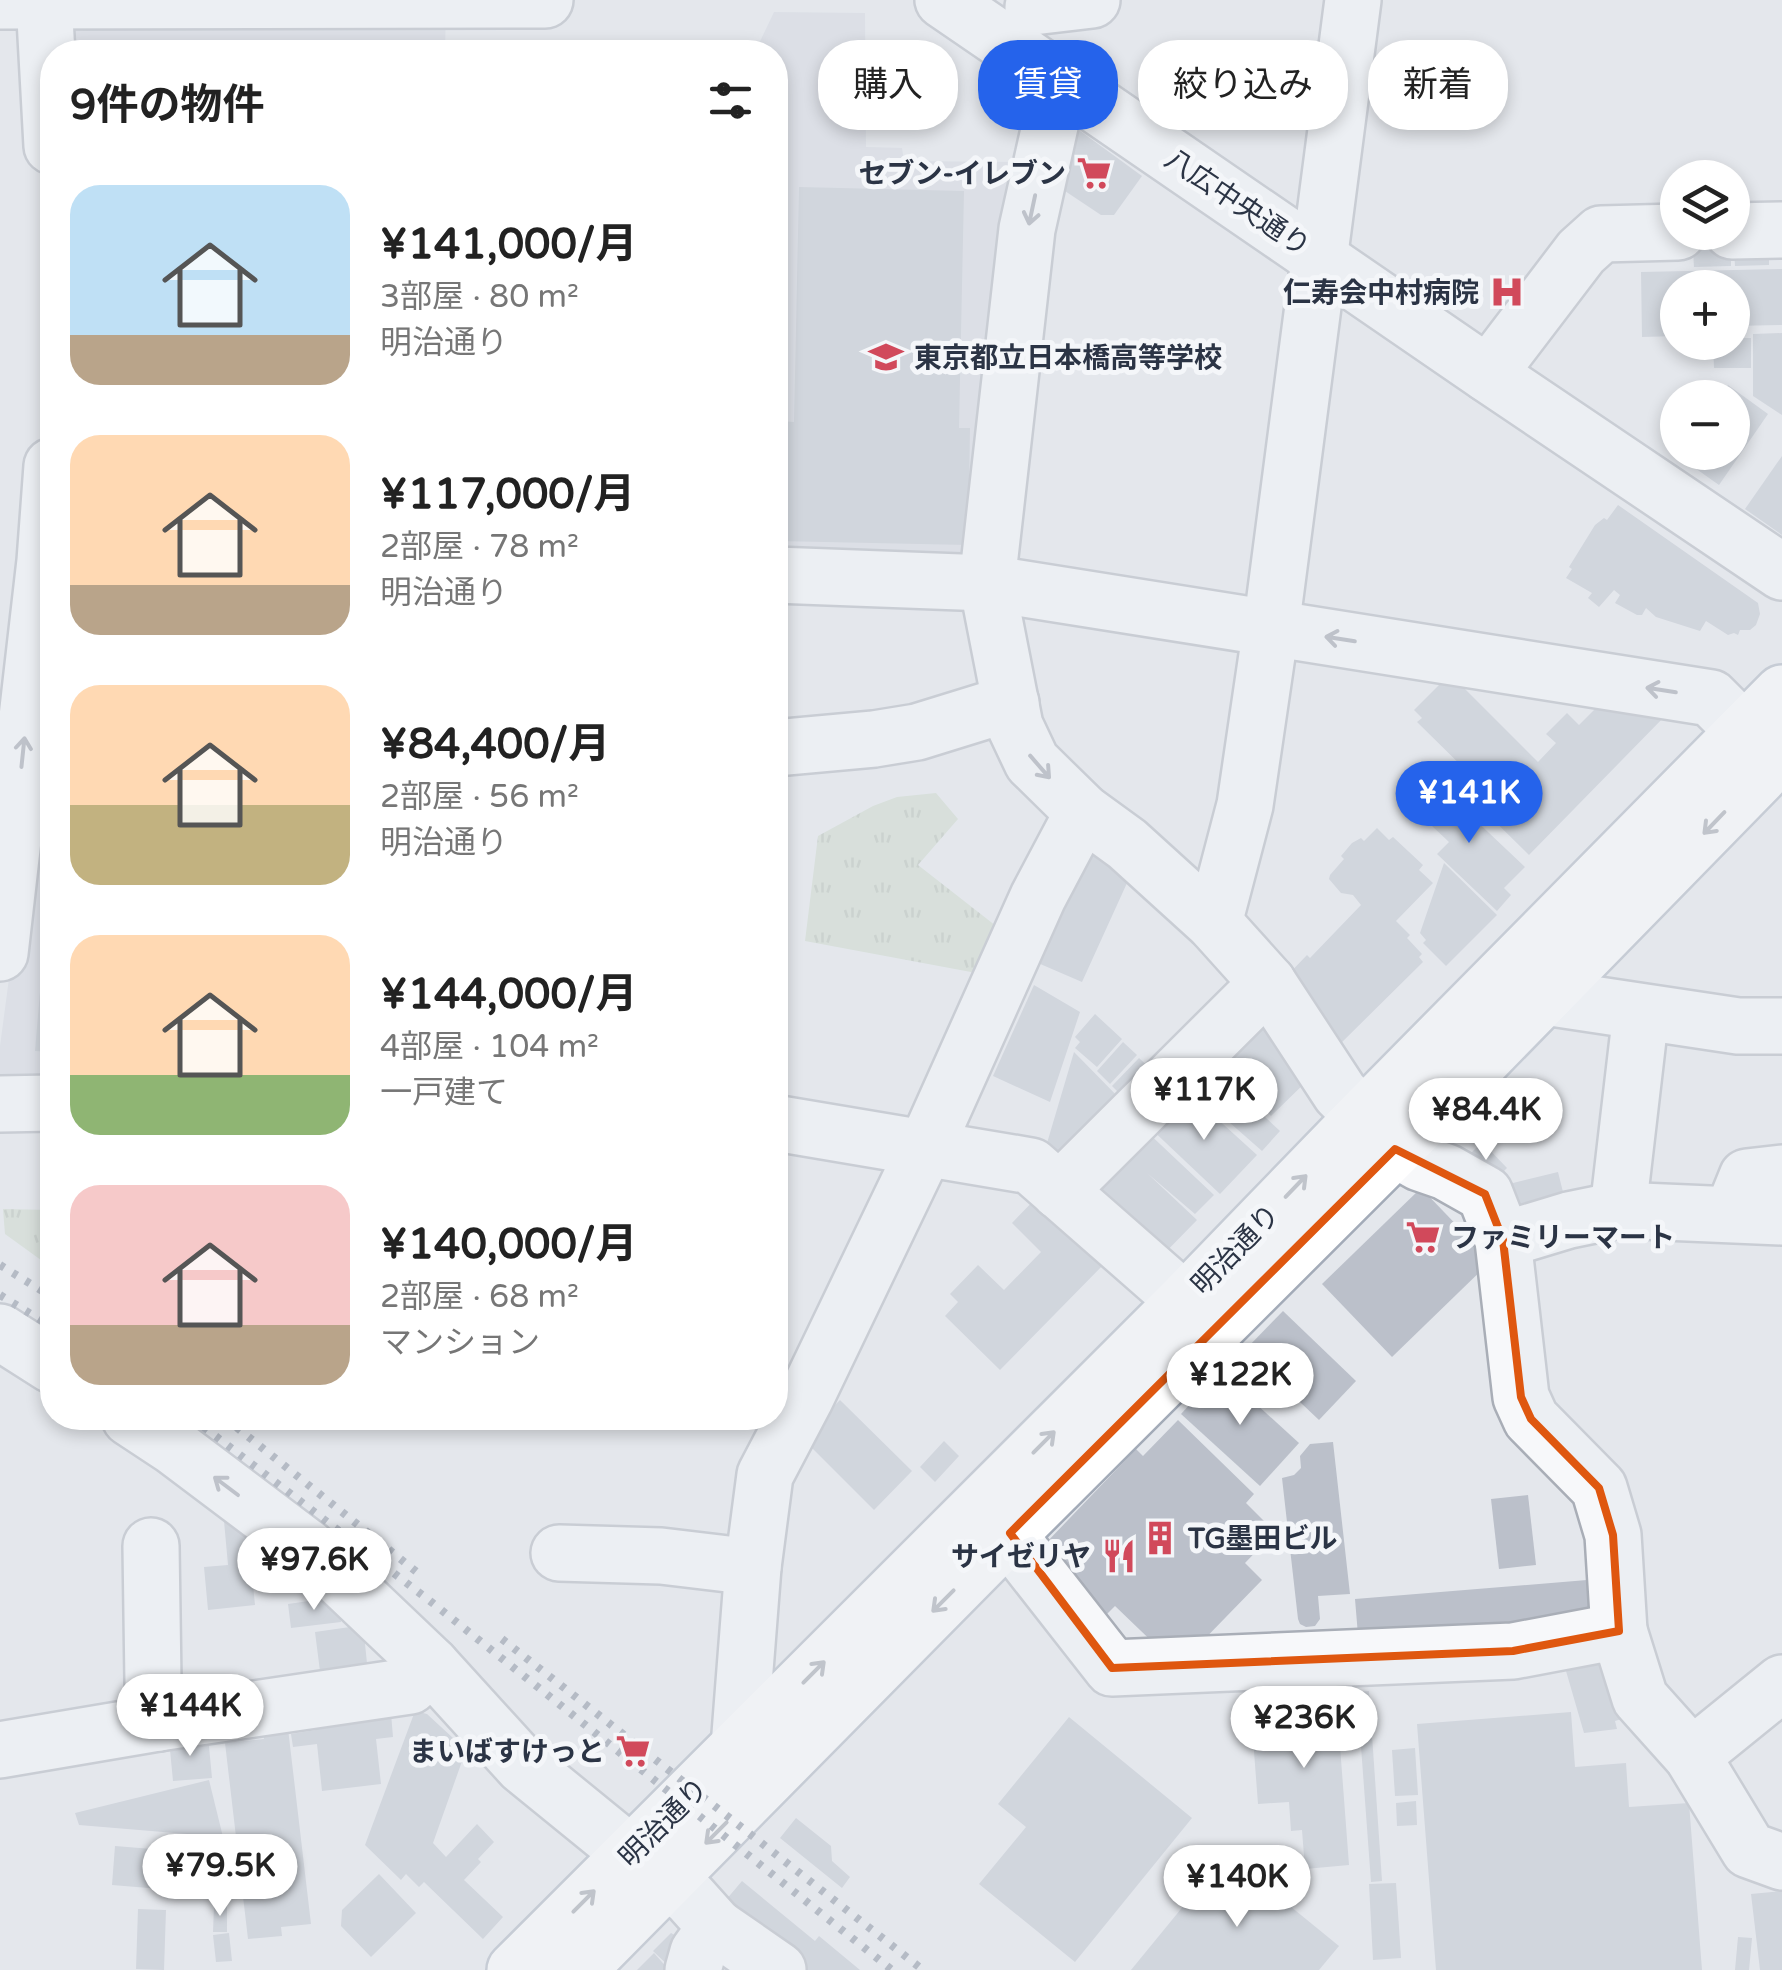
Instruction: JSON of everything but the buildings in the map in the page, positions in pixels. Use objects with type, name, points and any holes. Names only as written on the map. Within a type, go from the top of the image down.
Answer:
[{"type":"main road","name":"明治通り","points":[[578,1970],[740,1746],[1185,1301],[1379,1133],[1545,997],[1763,742],[1782,693]]},
{"type":"main road","name":"明治通り","points":[[514,1970],[650,1867],[1010,1532],[1379,1133],[1763,742]]},
{"type":"street","points":[[40,70],[29,1],[545,0]]},
{"type":"street","name":"八広中央通り","points":[[943,0],[1036,35],[1318,256],[1782,572]]},
{"type":"street","points":[[1092,0],[1036,35],[1028,229],[987,583],[1015,726],[1032,762],[1083,812],[1127,844],[1214,923],[1268,983],[1340,1093],[1379,1133],[1420,1162],[1485,1194],[1503,1240],[1521,1397],[1531,1419],[1599,1488],[1613,1535],[1619,1630],[1640,1698],[1692,1756],[1749,1850],[1782,1862]]},
{"type":"street","points":[[1214,923],[1245,805],[1353,0]]},
{"type":"street","points":[[1750,231],[1782,230]]},
{"type":"street","points":[[1488,374],[1581,252],[1601,234],[1660,232]]},
{"type":"street","points":[[0,954],[32,561],[40,523]]},
{"type":"street","points":[[788,575],[987,583],[1710,698],[1763,742]]},
{"type":"street","points":[[788,747],[918,732],[1010,702]]},
{"type":"street","points":[[790,1396],[925,1149],[1038,897],[1083,812]]},
{"type":"street","points":[[1059,1191],[1268,983]]},
{"type":"street","points":[[1545,997],[1738,1026],[1782,1026]]},
{"type":"street","points":[[1618,1210],[1641,1013]]},
{"type":"street","points":[[0,1104],[40,1103]]},
{"type":"street","points":[[788,1125],[1031,1166],[1185,1301]]},
{"type":"street","points":[[1503,1240],[1618,1210],[1757,1215],[1747,1176],[1782,1173]]},
{"type":"street","points":[[0,1332],[40,1357]]},
{"type":"street","points":[[148,1430],[308,1548],[432,1665],[524,1766],[690,1898],[705,1948],[778,1970]]},
{"type":"street","points":[[740,1746],[753,1567],[765,1475],[779,1430]]},
{"type":"street","points":[[1010,1532],[1024,1556],[1112,1668],[1512,1651],[1619,1630]]},
{"type":"street","points":[[151,1546],[153,1682],[159,1723]]},
{"type":"street","points":[[559,1552],[662,1556],[753,1567]]},
{"type":"street","points":[[0,1750],[410,1686],[432,1665]]},
{"type":"street","points":[[1692,1756],[1782,1683]]},
{"type":"highlighted area","points":[[1395,1149],[1485,1194],[1503,1240],[1521,1397],[1531,1419],[1599,1488],[1613,1535],[1619,1631],[1513,1651],[1112,1668],[1010,1533]]},
{"type":"shaded area","points":[[446,8],[445,40],[74,40],[73,12]]},
{"type":"shaded area","name":"東京都立日本橋高等学校","points":[[774,12],[865,13],[865,40],[818,40],[818,130],[866,130],[866,147],[902,148],[904,161],[1023,162],[972,551],[956,566],[788,561],[788,40],[761,40]]},
{"type":"shaded area","points":[[40,746],[40,1087],[6,1087],[0,1074],[0,1046]]},
{"type":"green space","points":[[936,793],[958,819],[918,865],[1005,933],[987,975],[805,941],[818,836],[897,797]]},
{"type":"green space","points":[[3,1209],[40,1210],[40,1259],[5,1234]]},
{"type":"railway","points":[[0,1265],[40,1290]]},
{"type":"railway","points":[[0,1295],[40,1320]]},
{"type":"railway","points":[[208,1430],[430,1601],[892,1970]]},
{"type":"railway","points":[[240,1430],[423,1577]]},
{"type":"railway","points":[[502,1639],[923,1970]]},
{"type":"place","name":"セブン-イレブン","points":[[1094,173]]},
{"type":"place","name":"仁寿会中村病院","points":[[1507,292]]},
{"type":"place","name":"東京都立日本橋高等学校","points":[[886,357]]},
{"type":"place","name":"ファミリーマート","points":[[1423,1237]]},
{"type":"place","name":"TG墨田ビル","points":[[1160,1538]]},
{"type":"place","name":"サイゼリヤ","points":[[1119,1556]]},
{"type":"place","name":"まいばすけっと","points":[[633,1751]]}]
